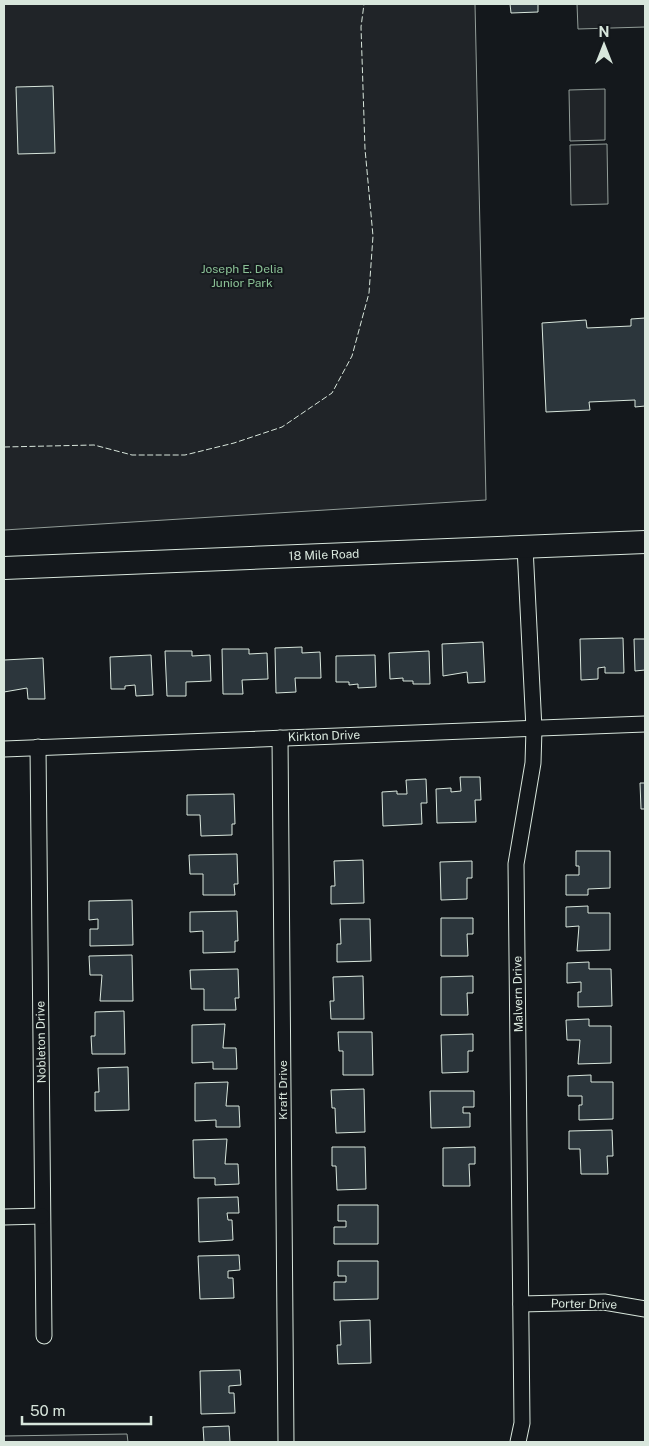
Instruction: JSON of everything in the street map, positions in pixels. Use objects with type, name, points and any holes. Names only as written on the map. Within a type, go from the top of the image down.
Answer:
[{"type":"main road","name":"18 Mile Road","points":[[4,568],[645,542]]},
{"type":"street","name":"Malvern Drive","points":[[518,1442],[522,1423],[516,864],[519,838],[532,779],[534,729],[525,547]]},
{"type":"street","name":"Kirkton Drive","points":[[4,749],[645,724]]},
{"type":"street","name":"Kraft Drive","points":[[280,738],[286,1442]]},
{"type":"street","name":"Nobleton Drive","points":[[38,747],[44,1336]]},
{"type":"street","points":[[4,1216],[42,1216]]},
{"type":"street","name":"Porter Drive","points":[[521,1304],[604,1302],[645,1309]]},
{"type":"green space","name":"Joseph E. Delia Junior Park","points":[[4,4],[475,4],[486,500],[4,530]]},
{"type":"green space","points":[[577,4],[645,4],[645,27],[578,29]]},
{"type":"green space","points":[[605,89],[605,140],[570,141],[569,90]]},
{"type":"green space","points":[[607,144],[608,204],[571,205],[570,145]]},
{"type":"green space","points":[[127,1434],[128,1442],[4,1442],[4,1436]]},
{"type":"building","points":[[510,4],[538,4],[538,12],[511,13]]},
{"type":"building","points":[[53,86],[55,153],[18,154],[16,87]]},
{"type":"building","points":[[645,318],[645,406],[635,407],[635,400],[589,402],[590,410],[546,412],[542,323],[586,320],[587,328],[631,326],[631,319]]},
{"type":"building","points":[[623,638],[624,673],[605,673],[605,667],[598,668],[598,679],[581,680],[580,639]]},
{"type":"building","points":[[634,639],[645,639],[645,670],[635,671]]},
{"type":"building","points":[[483,642],[485,682],[468,683],[467,672],[443,676],[442,644]]},
{"type":"building","points":[[302,647],[302,653],[320,652],[321,678],[295,678],[296,692],[276,693],[275,648]]},
{"type":"building","points":[[222,649],[249,649],[249,654],[267,653],[268,679],[242,680],[243,694],[223,694]]},
{"type":"building","points":[[165,651],[192,651],[192,656],[210,655],[211,681],[186,682],[186,696],[167,696]]},
{"type":"building","points":[[429,651],[430,684],[413,684],[413,681],[403,681],[403,678],[390,679],[389,653]]},
{"type":"building","points":[[151,655],[153,695],[136,696],[135,685],[125,686],[125,689],[111,689],[110,657]]},
{"type":"building","points":[[375,655],[376,687],[358,688],[358,684],[349,685],[349,682],[336,682],[336,656]]},
{"type":"building","points":[[43,658],[45,699],[28,699],[27,688],[4,692],[4,660]]},
{"type":"building","points":[[460,777],[480,777],[481,800],[475,800],[476,822],[437,823],[436,789],[451,788],[451,792],[461,791]]},
{"type":"building","points":[[426,779],[427,803],[421,803],[422,824],[383,826],[382,792],[397,791],[397,794],[407,794],[406,780]]},
{"type":"building","points":[[640,783],[645,783],[645,809],[641,809]]},
{"type":"building","points":[[234,794],[235,824],[232,824],[232,835],[201,836],[200,815],[187,815],[187,795]]},
{"type":"building","points":[[576,851],[610,851],[610,888],[588,889],[588,895],[566,895],[566,875],[579,875],[579,866],[576,866]]},
{"type":"building","points":[[237,854],[238,884],[234,884],[235,895],[203,895],[203,874],[190,874],[189,855]]},
{"type":"building","points":[[363,860],[364,903],[331,904],[331,886],[335,886],[334,861]]},
{"type":"building","points":[[472,861],[472,878],[467,878],[467,899],[441,900],[440,862]]},
{"type":"building","points":[[132,900],[133,945],[90,946],[90,929],[98,929],[98,919],[89,920],[89,901]]},
{"type":"building","points":[[588,906],[588,913],[610,913],[610,950],[577,951],[579,926],[566,927],[566,907]]},
{"type":"building","points":[[237,911],[238,941],[235,941],[235,952],[203,953],[203,931],[190,932],[190,912]]},
{"type":"building","points":[[441,918],[473,918],[473,934],[467,934],[468,956],[441,956]]},
{"type":"building","points":[[340,919],[370,919],[371,961],[337,962],[337,944],[341,944]]},
{"type":"building","points":[[132,955],[133,1001],[100,1001],[102,975],[90,975],[89,956]]},
{"type":"building","points":[[589,962],[589,969],[611,969],[612,1006],[578,1007],[578,992],[581,992],[581,982],[567,983],[567,963]]},
{"type":"building","points":[[238,969],[239,998],[235,998],[236,1010],[204,1010],[204,989],[191,989],[190,970]]},
{"type":"building","points":[[363,976],[364,1019],[331,1019],[330,1001],[334,1001],[333,977]]},
{"type":"building","points":[[473,976],[473,993],[467,993],[468,1015],[441,1015],[441,977]]},
{"type":"building","points":[[124,1011],[125,1054],[92,1054],[91,1036],[95,1036],[95,1012]]},
{"type":"building","points":[[589,1019],[589,1026],[611,1026],[611,1063],[578,1064],[580,1040],[567,1040],[566,1020]]},
{"type":"building","points":[[225,1024],[223,1048],[236,1048],[237,1069],[213,1069],[213,1062],[192,1063],[192,1025]]},
{"type":"building","points":[[338,1032],[372,1032],[373,1075],[343,1075],[343,1051],[339,1051]]},
{"type":"building","points":[[473,1034],[473,1051],[468,1051],[468,1072],[442,1073],[441,1035]]},
{"type":"building","points":[[128,1067],[129,1110],[95,1111],[95,1092],[99,1092],[98,1068]]},
{"type":"building","points":[[591,1075],[591,1082],[613,1082],[613,1119],[579,1120],[579,1105],[582,1105],[582,1096],[568,1096],[568,1076]]},
{"type":"building","points":[[228,1082],[226,1106],[239,1106],[240,1127],[216,1127],[216,1120],[195,1121],[195,1083]]},
{"type":"building","points":[[364,1089],[365,1132],[336,1133],[335,1108],[332,1108],[331,1090]]},
{"type":"building","points":[[430,1091],[474,1091],[474,1107],[463,1107],[463,1113],[470,1113],[470,1127],[431,1128]]},
{"type":"building","points":[[612,1130],[613,1156],[607,1156],[608,1174],[581,1174],[580,1149],[569,1149],[569,1131]]},
{"type":"building","points":[[227,1139],[225,1164],[238,1164],[239,1184],[215,1185],[215,1178],[194,1178],[193,1140]]},
{"type":"building","points":[[332,1147],[365,1147],[366,1189],[337,1190],[336,1166],[332,1166]]},
{"type":"building","points":[[475,1147],[475,1164],[469,1164],[470,1186],[443,1186],[443,1148]]},
{"type":"building","points":[[238,1197],[239,1213],[227,1213],[228,1220],[232,1220],[233,1240],[199,1242],[198,1198]]},
{"type":"building","points":[[338,1205],[378,1205],[378,1244],[334,1244],[334,1227],[346,1227],[346,1221],[338,1221]]},
{"type":"building","points":[[239,1255],[240,1270],[228,1271],[228,1278],[233,1278],[234,1298],[200,1299],[198,1256]]},
{"type":"building","points":[[338,1261],[378,1261],[378,1299],[334,1300],[334,1282],[346,1282],[346,1276],[338,1276]]},
{"type":"building","points":[[370,1320],[371,1363],[338,1364],[337,1345],[341,1345],[340,1321]]},
{"type":"building","points":[[240,1370],[241,1385],[229,1386],[229,1393],[234,1393],[235,1413],[201,1414],[200,1371]]},
{"type":"building","points":[[229,1426],[230,1442],[204,1442],[203,1427]]},
{"type":"fence","points":[[4,447],[94,445],[132,455],[185,455],[234,443],[282,427],[332,393],[352,356],[369,293],[373,236],[365,149],[361,27],[364,4]]}]
